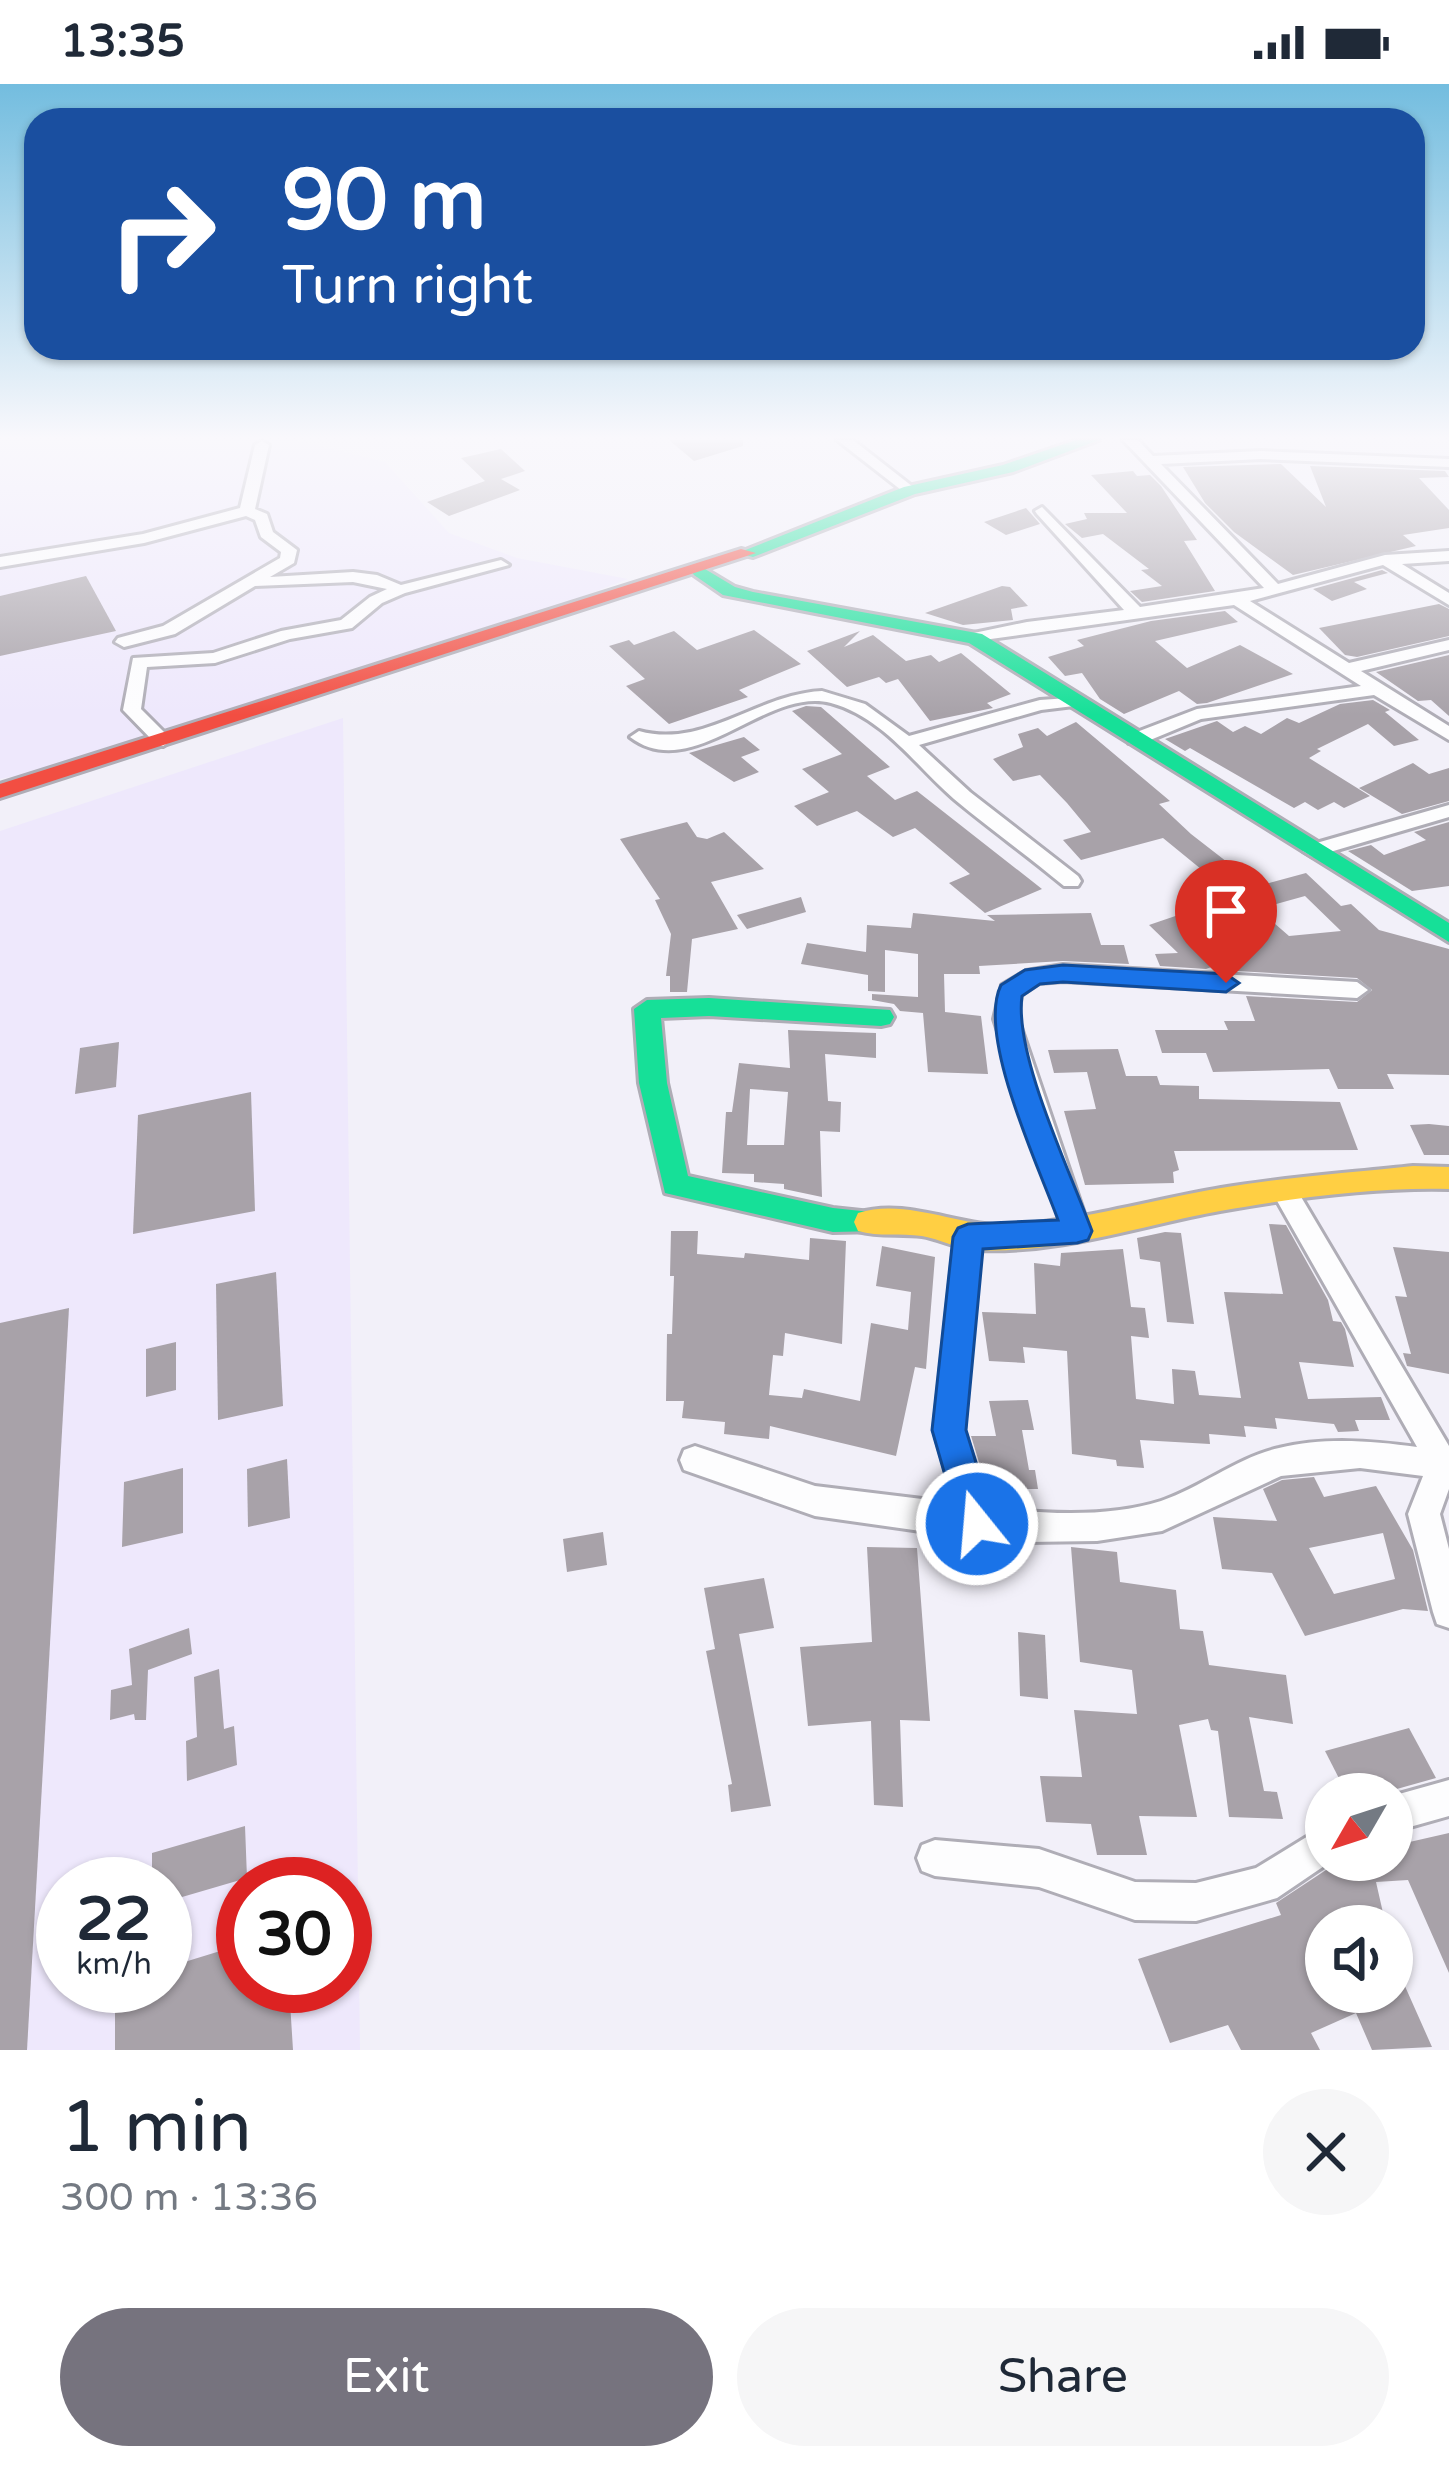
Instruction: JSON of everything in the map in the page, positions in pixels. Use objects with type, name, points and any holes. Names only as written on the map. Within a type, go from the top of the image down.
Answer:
[{"type":"street","points":[[0,562],[168,532]]},
{"type":"street","points":[[124,642],[169,630],[203,606],[258,582],[288,560],[289,550],[265,532]]},
{"type":"street","points":[[0,791],[700,571],[802,532]]},
{"type":"street","points":[[1061,532],[1137,614]]},
{"type":"street","points":[[1218,532],[1273,589]]},
{"type":"street","points":[[700,571],[729,591],[752,597],[975,638],[1237,600],[1385,560],[1449,556]]},
{"type":"street","points":[[1385,560],[1449,600]]},
{"type":"street","points":[[163,740],[132,710],[139,662],[215,658],[287,635],[346,624],[376,600],[399,590],[501,566]]},
{"type":"street","points":[[258,582],[297,584],[371,575],[388,579],[399,590]]},
{"type":"street","points":[[1237,600],[1449,734]]},
{"type":"street","points":[[975,638],[1449,934]]},
{"type":"street","points":[[1350,668],[1449,645]]},
{"type":"street","points":[[1136,739],[1197,713],[1376,689]]},
{"type":"street","points":[[638,736],[649,743],[678,744],[819,695],[861,708],[1071,881]]},
{"type":"street","points":[[904,743],[1040,705],[1076,701]]},
{"type":"street","points":[[1313,851],[1449,811]]},
{"type":"street","points":[[1077,1231],[1006,1019],[1010,991],[1034,976],[1063,974],[1357,990]]},
{"type":"street","points":[[881,1017],[710,1007],[647,1009],[653,1083],[675,1185],[833,1220],[922,1224],[968,1237],[1077,1231],[1222,1199],[1413,1177],[1449,1178]]},
{"type":"street","points":[[1286,1192],[1443,1464]]},
{"type":"street","points":[[968,1237],[949,1430],[977,1524]]},
{"type":"street","points":[[695,1460],[814,1501],[977,1524],[1097,1526],[1162,1516],[1279,1462],[1360,1454],[1443,1464]]},
{"type":"street","points":[[1443,1464],[1424,1514],[1449,1612]]},
{"type":"street","points":[[1413,1808],[1449,1798]]},
{"type":"street","points":[[935,1858],[1040,1868],[1135,1901],[1196,1902],[1264,1885],[1305,1857]]},
{"type":"shaded area","points":[[0,532],[448,532],[517,558],[628,579],[522,620],[0,779]]},
{"type":"shaded area","points":[[343,718],[358,1857],[216,1857],[216,2013],[360,2013],[360,2050],[0,2050],[0,831]]},
{"type":"building","points":[[1074,532],[1191,532],[1197,540],[1184,541],[1215,591],[1142,602],[1130,591],[1162,586],[1141,570],[1149,569],[1103,534],[1082,538]]},
{"type":"building","points":[[1234,532],[1424,532],[1403,535],[1416,546],[1293,575]]},
{"type":"building","points":[[1382,570],[1388,573],[1354,582],[1367,589],[1332,601],[1313,589]]},
{"type":"building","points":[[86,576],[116,631],[0,656],[0,596]]},
{"type":"building","points":[[1010,587],[1028,606],[1011,609],[1013,620],[963,625],[925,613]]},
{"type":"building","points":[[1439,604],[1449,609],[1449,636],[1357,657],[1345,655],[1319,628]]},
{"type":"building","points":[[1225,611],[1238,622],[1155,641],[1187,668],[1240,645],[1293,674],[1207,703],[1197,704],[1179,691],[1124,714],[1100,699],[1082,673],[1065,676],[1048,657],[1084,646],[1077,640],[1151,621]]},
{"type":"building","points":[[754,630],[801,664],[739,690],[748,697],[669,724],[626,686],[645,679],[609,646],[629,640],[634,645],[674,631],[697,650]]},
{"type":"building","points":[[860,631],[844,647],[873,635],[906,661],[931,655],[939,662],[961,653],[1011,694],[987,703],[993,708],[930,721],[898,679],[886,683],[879,677],[847,687],[807,651]]},
{"type":"building","points":[[1449,655],[1449,716],[1431,700],[1418,701],[1376,672]]},
{"type":"building","points":[[1373,700],[1390,710],[1385,712],[1419,740],[1394,746],[1368,724],[1317,749],[1321,751],[1309,758],[1370,796],[1344,808],[1334,802],[1318,810],[1305,802],[1294,808],[1190,748],[1185,751],[1165,739],[1217,721],[1233,732],[1245,726],[1261,734],[1287,718],[1299,723],[1340,704]]},
{"type":"building","points":[[821,707],[890,767],[867,776],[895,800],[917,791],[1042,889],[985,913],[949,883],[970,874],[915,828],[893,837],[857,811],[817,826],[794,806],[829,792],[802,769],[842,754],[792,711]]},
{"type":"building","points":[[1076,722],[1170,801],[1159,804],[1191,834],[1258,886],[1306,873],[1341,906],[1351,904],[1379,930],[1449,949],[1449,1075],[1387,1074],[1394,1089],[1338,1089],[1329,1069],[1213,1072],[1206,1053],[1162,1053],[1155,1030],[1228,1030],[1224,1021],[1255,1021],[1246,996],[1357,1002],[1372,990],[1357,978],[1219,970],[1217,965],[1206,969],[1160,966],[1155,954],[1178,953],[1149,925],[1234,896],[1163,838],[1081,860],[1063,840],[1091,832],[1067,803],[1040,775],[1013,781],[993,759],[1023,747],[1018,734],[1038,728],[1047,736]],"holes":[[[1305,896],[1341,931],[1289,936],[1258,909]]]},
{"type":"building","points":[[744,737],[760,750],[741,757],[759,772],[734,782],[689,753]]},
{"type":"building","points":[[1413,763],[1429,774],[1449,768],[1449,801],[1402,814],[1359,788]]},
{"type":"building","points":[[687,822],[697,837],[707,839],[724,832],[764,869],[711,882],[738,929],[692,939],[687,992],[670,992],[670,976],[666,976],[671,934],[655,900],[660,899],[620,839]]},
{"type":"building","points":[[1449,822],[1449,886],[1412,891],[1348,851],[1371,845],[1384,855],[1426,840],[1414,832]]},
{"type":"building","points":[[801,897],[806,912],[747,929],[737,915]]},
{"type":"building","points":[[913,913],[995,921],[987,915],[1091,913],[1101,945],[1124,945],[1129,964],[1063,961],[979,966],[980,974],[944,974],[945,1012],[981,1016],[988,1074],[928,1072],[923,1013],[900,1011],[894,1004],[872,1000],[872,994],[918,997],[918,954],[885,950],[885,992],[868,991],[868,975],[801,964],[807,943],[866,952],[867,925],[911,928]]},
{"type":"building","points":[[788,1030],[876,1033],[876,1058],[825,1054],[828,1101],[841,1102],[840,1132],[820,1131],[822,1197],[784,1189],[784,1184],[754,1182],[754,1174],[722,1173],[726,1112],[732,1112],[739,1063],[790,1068]],"holes":[[[750,1089],[788,1092],[784,1145],[747,1145]]]},
{"type":"building","points":[[119,1042],[116,1087],[75,1094],[80,1048]]},
{"type":"building","points":[[1118,1049],[1126,1076],[1157,1076],[1160,1085],[1199,1086],[1199,1099],[1340,1102],[1358,1150],[1174,1151],[1179,1170],[1173,1172],[1174,1183],[1085,1185],[1064,1111],[1096,1109],[1087,1072],[1054,1073],[1048,1050]]},
{"type":"building","points":[[251,1092],[255,1211],[133,1234],[138,1115]]},
{"type":"building","points":[[1410,1125],[1449,1126],[1449,1155],[1424,1155]]},
{"type":"building","points":[[1269,1224],[1286,1225],[1328,1300],[1333,1321],[1341,1322],[1345,1329],[1354,1367],[1299,1362],[1308,1399],[1381,1397],[1390,1420],[1355,1420],[1359,1431],[1338,1432],[1334,1424],[1275,1418],[1277,1429],[1244,1426],[1246,1437],[1209,1434],[1210,1444],[1140,1440],[1144,1468],[1117,1466],[1116,1460],[1072,1454],[1067,1351],[1023,1347],[1025,1363],[989,1361],[982,1312],[1036,1314],[1034,1263],[1060,1266],[1061,1253],[1123,1249],[1131,1307],[1145,1308],[1149,1338],[1131,1336],[1136,1399],[1174,1404],[1172,1369],[1195,1371],[1199,1395],[1241,1398],[1224,1292],[1283,1294]]},
{"type":"building","points":[[671,1231],[698,1231],[697,1254],[744,1258],[745,1253],[809,1260],[810,1238],[846,1241],[842,1344],[785,1333],[783,1356],[773,1355],[769,1395],[802,1398],[804,1389],[860,1401],[871,1323],[908,1330],[911,1292],[876,1286],[882,1246],[935,1257],[926,1369],[915,1367],[896,1456],[770,1426],[769,1439],[724,1434],[725,1422],[682,1418],[684,1401],[666,1401],[674,1276],[670,1276]]},
{"type":"building","points":[[1181,1233],[1194,1324],[1167,1322],[1160,1262],[1140,1259],[1137,1238]]},
{"type":"building","points":[[1393,1247],[1449,1252],[1449,1374],[1407,1366],[1403,1353],[1411,1354],[1395,1296],[1407,1297]]},
{"type":"building","points":[[276,1272],[283,1406],[218,1420],[216,1284]]},
{"type":"building","points":[[69,1308],[27,2050],[0,2050],[0,1323]]},
{"type":"building","points":[[176,1342],[176,1390],[146,1397],[146,1349]]},
{"type":"building","points":[[1028,1400],[1034,1430],[1022,1430],[1029,1470],[1035,1470],[1038,1489],[989,1495],[971,1436],[996,1436],[989,1401]]},
{"type":"building","points":[[287,1459],[290,1518],[248,1527],[247,1469]]},
{"type":"building","points":[[183,1468],[183,1533],[122,1547],[124,1482]]},
{"type":"building","points":[[1314,1477],[1324,1497],[1376,1486],[1413,1550],[1428,1611],[1403,1609],[1305,1636],[1272,1573],[1222,1569],[1213,1517],[1277,1521],[1263,1489],[1282,1480]],"holes":[[[1383,1533],[1395,1579],[1334,1594],[1309,1548]]]},
{"type":"building","points":[[603,1532],[607,1565],[567,1572],[563,1539]]},
{"type":"building","points":[[867,1547],[917,1548],[930,1721],[900,1720],[903,1807],[874,1805],[871,1721],[808,1726],[800,1647],[872,1642]]},
{"type":"building","points":[[1071,1547],[1117,1552],[1120,1582],[1176,1590],[1180,1629],[1203,1631],[1209,1665],[1286,1675],[1293,1724],[1249,1717],[1264,1791],[1277,1792],[1283,1819],[1229,1817],[1218,1731],[1211,1730],[1208,1719],[1179,1725],[1197,1817],[1139,1816],[1147,1855],[1097,1855],[1091,1824],[1046,1822],[1040,1776],[1082,1777],[1074,1710],[1137,1714],[1132,1670],[1080,1662]]},
{"type":"building","points":[[764,1578],[774,1628],[739,1634],[771,1806],[731,1812],[728,1785],[732,1784],[706,1651],[715,1649],[704,1588]]},
{"type":"building","points":[[189,1628],[192,1654],[148,1670],[146,1720],[135,1720],[134,1714],[110,1720],[111,1690],[132,1685],[129,1649]]},
{"type":"building","points":[[1018,1632],[1045,1635],[1048,1699],[1020,1696]]},
{"type":"building","points":[[219,1669],[224,1729],[234,1726],[237,1765],[187,1781],[186,1741],[197,1737],[194,1677]]},
{"type":"building","points":[[1409,1728],[1436,1778],[1413,1784],[1413,1773],[1336,1773],[1325,1751]]},
{"type":"building","points":[[245,1826],[246,1857],[216,1857],[216,1887],[192,1894],[192,1857],[152,1857],[152,1853]]},
{"type":"building","points":[[1449,1833],[1449,1973],[1408,1881],[1413,1881],[1413,1841]]},
{"type":"building","points":[[1309,1881],[1392,1881],[1376,1882],[1381,1905],[1305,1905],[1305,2013],[1356,2013],[1311,2033],[1320,2050],[1241,2050],[1228,2025],[1170,2043],[1138,1959],[1281,1915],[1276,1903]]},
{"type":"building","points":[[216,1952],[216,2013],[291,2013],[293,2050],[115,2050],[115,2013],[192,2013],[192,1960]]},
{"type":"building","points":[[1413,2004],[1432,2047],[1372,2050],[1356,2013],[1413,2013]]},
{"type":"traffic: fast","points":[[747,553],[802,532]]},
{"type":"traffic: fast","points":[[700,571],[729,591],[752,597],[975,638],[1449,934]]},
{"type":"traffic: fast","points":[[869,1222],[833,1220],[675,1185],[653,1083],[647,1009],[709,1007],[881,1017]]},
{"type":"traffic: slow","points":[[869,1222],[922,1224],[968,1237],[1007,1238],[1077,1231],[1222,1199],[1413,1177],[1449,1178]]},
{"type":"traffic: jam","points":[[0,791],[747,553]]},
{"type":"route","points":[[977,1524],[949,1430],[968,1237],[1077,1231],[1006,1019],[1010,991],[1034,976],[1063,974],[1226,983]]}]
